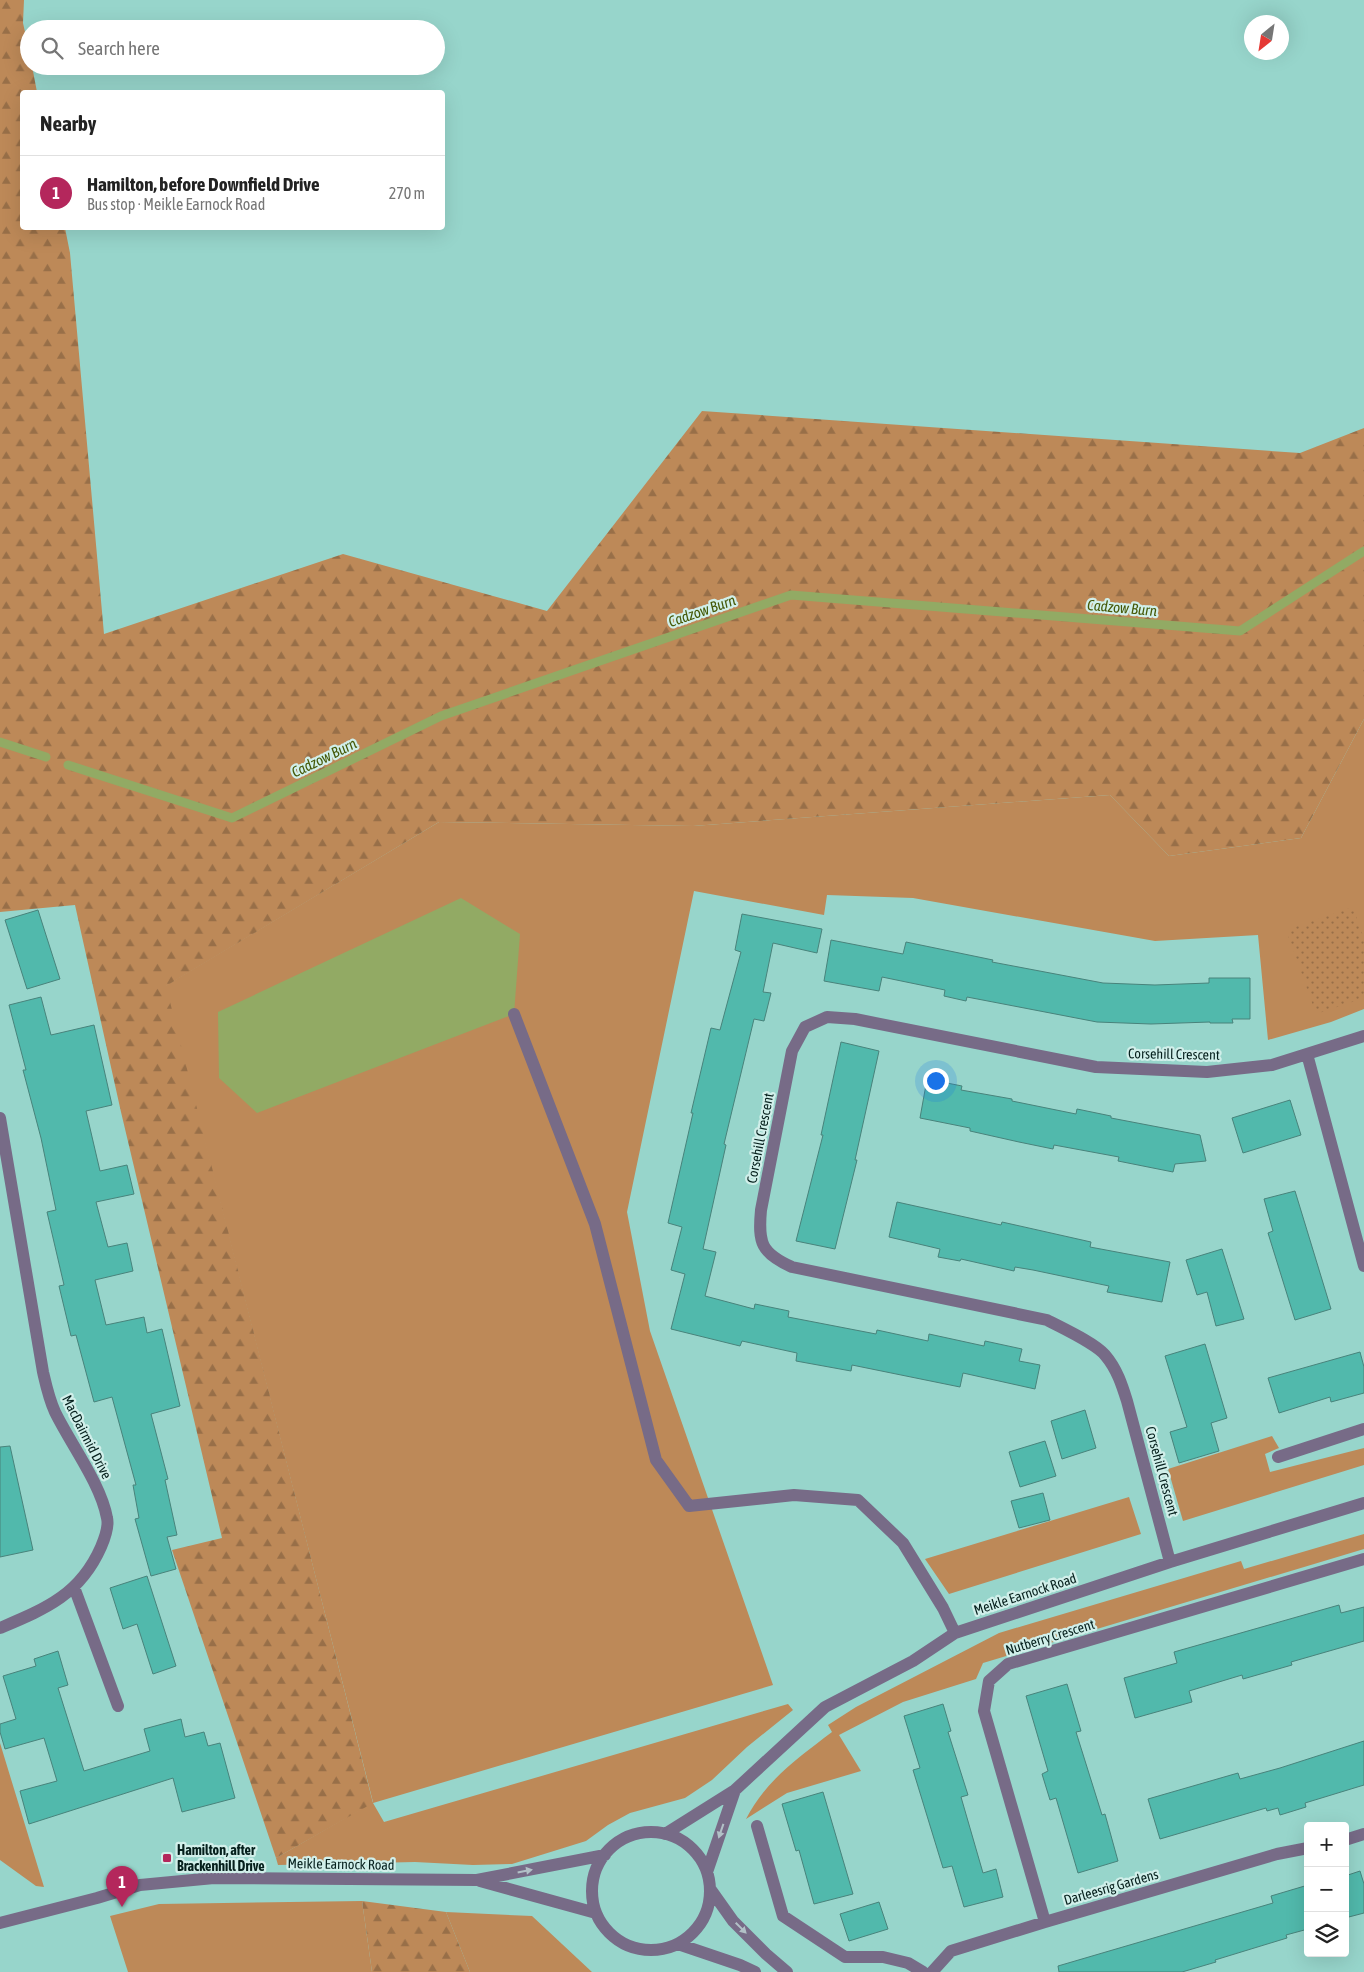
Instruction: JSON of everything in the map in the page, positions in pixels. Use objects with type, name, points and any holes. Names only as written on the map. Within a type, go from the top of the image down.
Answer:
[{"type":"street","points":[[514,1014],[595,1224],[656,1460],[689,1506],[794,1495],[858,1500],[903,1543],[943,1608],[955,1633]]},
{"type":"street","name":"Corsehill Crescent","points":[[1170,1562],[1127,1401],[1119,1376],[1104,1354],[1074,1334],[1047,1320],[792,1267],[776,1260],[763,1248],[759,1233],[761,1210],[792,1051],[805,1027],[827,1017],[855,1019],[1096,1067],[1207,1072],[1272,1065],[1364,1036]]},
{"type":"street","points":[[1307,1054],[1364,1266]]},
{"type":"street","name":"MacDairmid Drive","points":[[0,1118],[43,1372],[54,1410],[102,1500],[108,1520],[103,1543],[94,1563],[74,1586],[57,1602],[0,1628]]},
{"type":"street","points":[[1278,1458],[1364,1429]]},
{"type":"street","name":"Meikle Earnock Road","points":[[665,1834],[735,1790],[825,1707],[912,1661],[955,1633],[1170,1562],[1364,1503]]},
{"type":"street","name":"Nutberry Crescent","points":[[1045,1922],[984,1711],[989,1680],[1008,1664],[1364,1560]]},
{"type":"street","points":[[74,1586],[118,1706]]},
{"type":"street","name":"Meikle Earnock Road","points":[[707,1872],[735,1790]]},
{"type":"street","points":[[757,1826],[783,1916],[845,1957],[883,1957],[908,1963],[923,1972]]},
{"type":"street","points":[[643,1833],[665,1834],[684,1842],[698,1855],[707,1872],[711,1890],[708,1909],[697,1930],[678,1944],[662,1950],[646,1950],[630,1946],[616,1939],[604,1927],[596,1913],[592,1893],[595,1873],[605,1855],[622,1840],[643,1833]]},
{"type":"street","points":[[1349,1839],[1364,1834]]},
{"type":"street","name":"Darleesrig Gardens","points":[[932,1972],[952,1951],[1277,1854],[1304,1849]]},
{"type":"street","name":"Meikle Earnock Road","points":[[0,1923],[98,1898],[140,1885],[214,1878],[478,1880],[605,1855]]},
{"type":"street","name":"Meikle Earnock Road","points":[[478,1880],[596,1913]]},
{"type":"street","points":[[711,1890],[733,1921],[787,1972]]},
{"type":"street","points":[[678,1944],[755,1972]]},
{"type":"green space","points":[[0,0],[24,0],[23,20],[20,20],[20,75],[34,75],[37,90],[20,90],[20,230],[65,230],[70,253],[104,634],[343,554],[547,611],[702,411],[1300,453],[1364,428],[1364,719],[1301,838],[1169,856],[1110,795],[693,826],[439,822],[166,986],[373,1803],[276,1858],[172,1550],[222,1538],[121,1112],[75,905],[0,912]]},
{"type":"green space","points":[[1364,719],[1364,1009],[1331,1022],[1268,1040],[1258,935],[1155,941],[913,898],[827,895],[824,915],[694,891],[627,1212],[650,1331],[773,1685],[373,1803],[384,1822],[788,1704],[793,1710],[747,1747],[712,1780],[685,1798],[630,1813],[608,1825],[586,1841],[512,1864],[473,1865],[415,1862],[278,1865],[276,1858],[373,1802],[165,986],[439,822],[693,826],[1110,795],[1169,856],[1301,838]]},
{"type":"green space","points":[[1353,907],[1364,939],[1364,998],[1316,1014],[1286,930]]},
{"type":"green space","points":[[1272,1436],[1279,1448],[1265,1454],[1270,1472],[1364,1448],[1364,1465],[1183,1521],[1168,1469]]},
{"type":"green space","points":[[1129,1497],[1141,1534],[949,1594],[925,1559]]},
{"type":"green space","points":[[1364,1534],[1364,1549],[983,1663],[976,1679],[903,1702],[839,1735],[861,1771],[787,1793],[746,1819],[763,1793],[783,1771],[832,1732],[828,1725],[856,1707],[999,1633],[1241,1561],[1244,1569]]},
{"type":"green space","points":[[0,1743],[44,1887],[36,1886],[0,1860]]},
{"type":"green space","points":[[362,1901],[372,1972],[128,1972],[110,1916],[159,1904]]},
{"type":"green space","points":[[362,1901],[446,1912],[470,1972],[372,1972]]},
{"type":"green space","points":[[446,1912],[532,1916],[592,1972],[470,1972]]},
{"type":"shaded area","points":[[461,898],[520,934],[514,1014],[257,1113],[219,1078],[218,1012]]},
{"type":"building","points":[[38,910],[60,979],[27,989],[5,920]]},
{"type":"building","points":[[742,914],[822,929],[817,953],[773,943],[763,992],[771,993],[764,1021],[754,1019],[724,1144],[726,1145],[703,1249],[716,1252],[705,1296],[754,1309],[755,1304],[789,1311],[788,1317],[876,1334],[877,1330],[928,1341],[929,1334],[984,1346],[985,1341],[1022,1349],[1019,1361],[1040,1365],[1035,1389],[963,1373],[960,1387],[852,1365],[851,1371],[796,1361],[797,1353],[742,1341],[740,1346],[671,1329],[685,1274],[671,1270],[682,1227],[668,1223],[711,1028],[720,1030],[741,952],[735,950]]},
{"type":"building","points":[[831,940],[903,954],[906,942],[993,960],[992,962],[1103,983],[1155,985],[1209,983],[1209,978],[1250,978],[1250,1019],[1232,1019],[1233,1023],[1151,1024],[1097,1022],[967,997],[966,1001],[944,996],[945,990],[882,977],[879,991],[824,981]]},
{"type":"building","points":[[41,997],[51,1035],[94,1025],[112,1105],[86,1111],[100,1171],[127,1165],[134,1194],[96,1202],[108,1247],[127,1243],[133,1271],[95,1280],[106,1325],[144,1317],[147,1333],[162,1329],[180,1406],[151,1414],[168,1479],[165,1480],[177,1535],[167,1537],[176,1569],[151,1576],[135,1519],[139,1518],[133,1485],[136,1485],[112,1397],[94,1402],[76,1335],[71,1336],[59,1286],[64,1285],[47,1212],[56,1210],[41,1138],[23,1070],[26,1070],[9,1005]]},
{"type":"building","points":[[841,1042],[879,1051],[855,1160],[857,1160],[835,1249],[796,1241],[823,1135],[821,1135]]},
{"type":"building","points":[[927,1079],[962,1086],[961,1090],[1012,1099],[1012,1101],[1076,1114],[1077,1109],[1111,1116],[1111,1118],[1200,1135],[1206,1161],[1175,1164],[1173,1172],[1118,1161],[1119,1157],[1054,1145],[1053,1149],[970,1131],[970,1128],[920,1118]]},
{"type":"building","points":[[1290,1100],[1301,1135],[1243,1153],[1232,1118]]},
{"type":"building","points":[[1295,1191],[1331,1309],[1295,1320],[1268,1233],[1273,1231],[1264,1199]]},
{"type":"building","points":[[897,1202],[1001,1225],[1002,1222],[1091,1242],[1090,1247],[1170,1262],[1162,1302],[1107,1292],[1109,1286],[1033,1270],[1015,1267],[1014,1271],[961,1259],[960,1261],[938,1257],[940,1249],[889,1237]]},
{"type":"building","points":[[1222,1249],[1244,1319],[1216,1326],[1207,1292],[1197,1295],[1186,1260]]},
{"type":"building","points":[[1205,1344],[1227,1418],[1211,1423],[1219,1451],[1179,1463],[1170,1432],[1187,1427],[1165,1356]]},
{"type":"building","points":[[1360,1352],[1364,1367],[1364,1393],[1331,1402],[1330,1397],[1279,1413],[1268,1378]]},
{"type":"building","points":[[1085,1410],[1096,1448],[1062,1459],[1051,1421]]},
{"type":"building","points":[[1045,1441],[1056,1476],[1020,1487],[1009,1452]]},
{"type":"building","points":[[10,1446],[33,1550],[0,1557],[0,1447]]},
{"type":"building","points":[[1043,1493],[1050,1520],[1019,1528],[1011,1501]]},
{"type":"building","points":[[147,1576],[176,1666],[153,1674],[137,1624],[123,1629],[110,1588]]},
{"type":"building","points":[[1339,1605],[1341,1613],[1364,1607],[1364,1641],[1291,1662],[1292,1665],[1243,1679],[1242,1675],[1189,1691],[1192,1702],[1135,1718],[1124,1678],[1177,1663],[1174,1652]]},
{"type":"building","points":[[58,1651],[68,1685],[58,1688],[84,1771],[150,1751],[144,1729],[181,1719],[185,1737],[204,1732],[208,1746],[220,1743],[235,1798],[182,1812],[173,1778],[29,1824],[20,1791],[57,1781],[44,1738],[5,1749],[0,1732],[0,1724],[16,1719],[3,1676],[36,1666],[34,1659]]},
{"type":"building","points":[[1067,1684],[1081,1731],[1076,1732],[1102,1815],[1105,1814],[1118,1861],[1078,1873],[1056,1798],[1050,1800],[1042,1774],[1048,1771],[1026,1696]]},
{"type":"building","points":[[943,1704],[951,1731],[948,1732],[968,1795],[961,1797],[983,1873],[996,1869],[1003,1897],[964,1907],[952,1866],[943,1868],[913,1770],[920,1768],[904,1716]]},
{"type":"building","points":[[1364,1741],[1364,1785],[1305,1803],[1306,1807],[1280,1815],[1278,1808],[1267,1811],[1266,1808],[1160,1839],[1148,1799],[1238,1773],[1240,1779]]},
{"type":"building","points":[[823,1792],[853,1894],[814,1904],[799,1850],[796,1851],[782,1804]]},
{"type":"building","points":[[1360,1871],[1364,1884],[1364,1913],[1349,1917],[1349,1912],[1349,1875]]},
{"type":"building","points":[[1304,1886],[1304,1930],[1286,1935],[1287,1938],[1182,1972],[1059,1972],[1058,1966],[1273,1903],[1271,1896]]},
{"type":"building","points":[[879,1902],[888,1929],[849,1941],[840,1914]]},
{"type":"waterway","name":"Cadzow Burn","points":[[68,765],[232,818],[441,716],[791,595],[1240,631],[1364,551]]},
{"type":"waterway","name":"Cadzow Burn","points":[[0,742],[46,757]]},
{"type":"place","name":"Hamilton, after Brackenhill Drive","points":[[167,1858]]},
{"type":"place","name":"Hamilton, before Downfield Drive","points":[[122,1907]]}]
